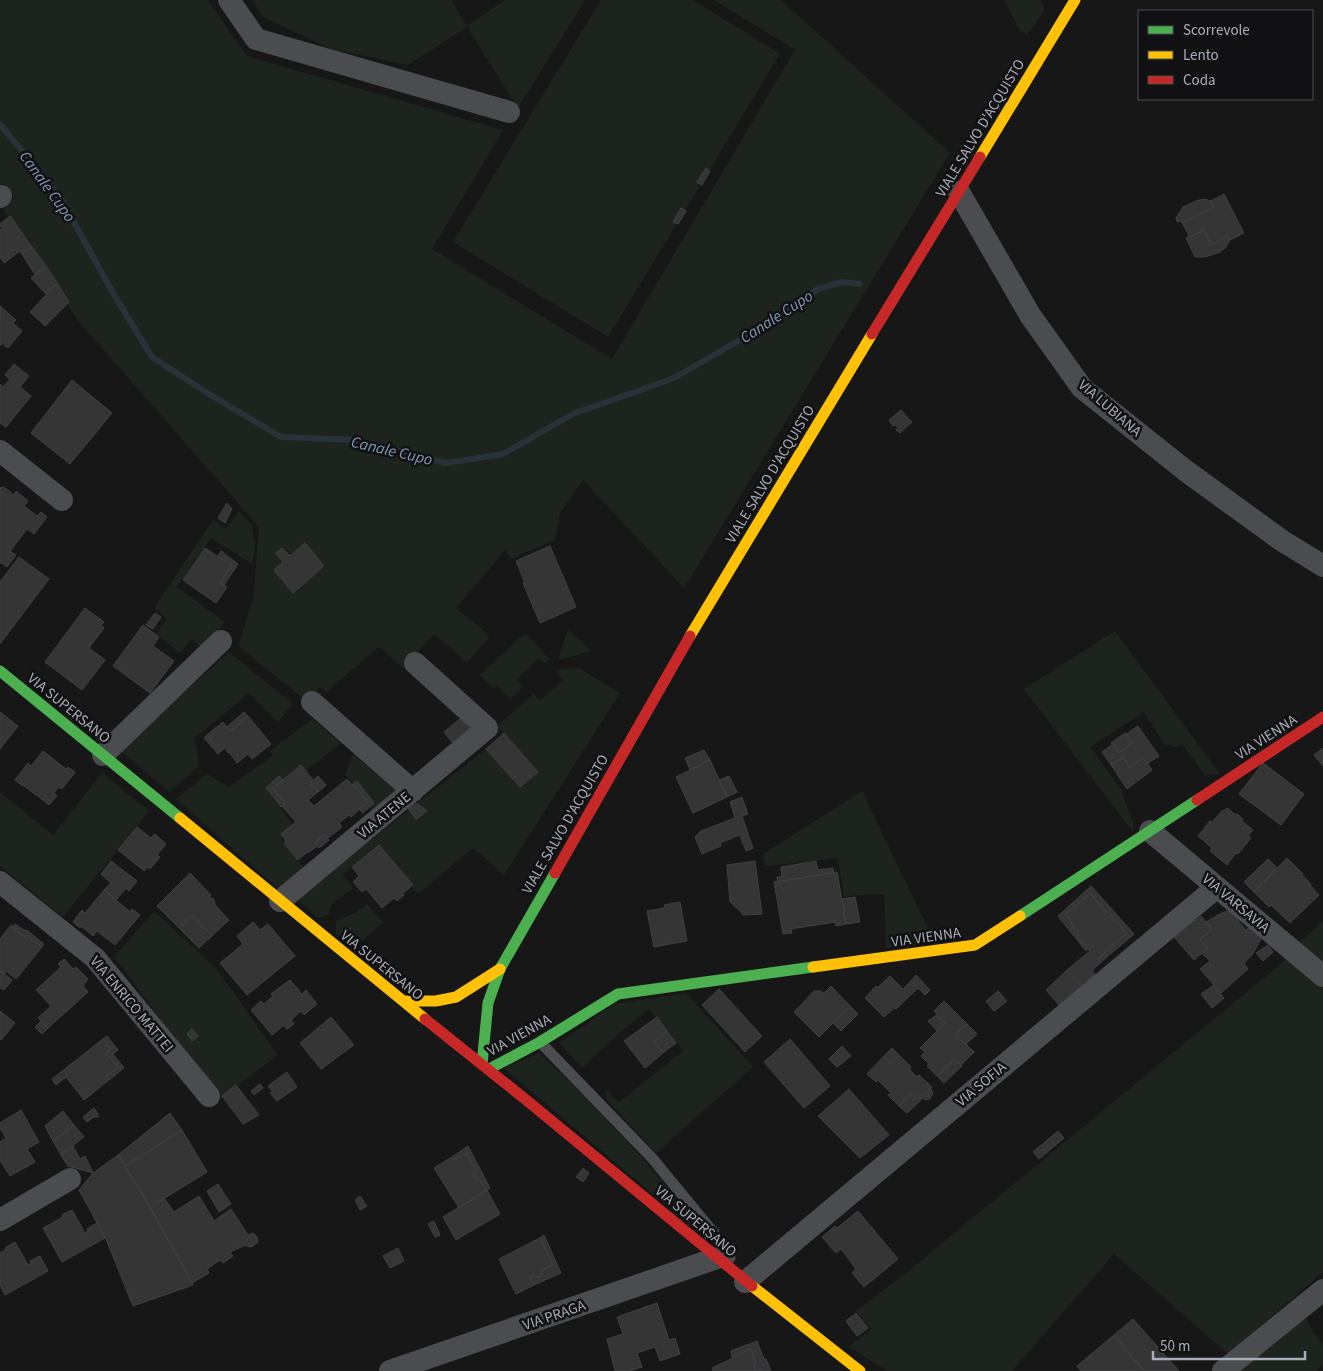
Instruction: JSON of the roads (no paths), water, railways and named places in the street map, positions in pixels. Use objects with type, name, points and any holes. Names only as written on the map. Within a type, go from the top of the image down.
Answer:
[{"type":"street","points":[[229,0],[256,39],[509,112]]},
{"type":"street","name":"VIALE SALVO D'ACQUISTO","points":[[486,1067],[488,1004],[500,969],[701,616],[1075,0]]},
{"type":"street","name":"VIA LUBIANA","points":[[959,192],[1030,315],[1082,388],[1186,472],[1280,540],[1323,566]]},
{"type":"street","points":[[0,450],[62,500]]},
{"type":"street","points":[[103,755],[221,641]]},
{"type":"street","name":"VIA ATENE","points":[[280,901],[487,728],[416,663]]},
{"type":"street","name":"VIA SUPERSANO","points":[[0,671],[486,1067],[745,1282],[860,1371]]},
{"type":"street","points":[[312,702],[412,791]]},
{"type":"street","name":"VIA VIENNA","points":[[486,1067],[540,1042],[618,994],[693,982],[975,945],[1323,717]]},
{"type":"street","name":"VIA VARSAVIA","points":[[1150,830],[1323,976]]},
{"type":"street","name":"VIA ENRICO MATTEI","points":[[0,882],[95,958],[209,1096]]},
{"type":"street","name":"VIA SOFIA","points":[[745,1282],[1217,887]]},
{"type":"street","name":"VIALE SALVO D'ACQUISTO","points":[[404,1001],[436,1001],[456,996],[500,969]]},
{"type":"street","points":[[0,1220],[70,1179]]},
{"type":"street","name":"VIA PRAGA","points":[[390,1371],[717,1258]]},
{"type":"street","points":[[1223,1371],[1323,1290]]},
{"type":"lane","name":"VIA SUPERSANO","points":[[540,1042],[652,1158],[722,1243],[745,1282]]},
{"type":"waterway","name":"Canale Cupo","points":[[0,124],[61,199],[113,293],[152,357],[281,437],[356,440],[446,463],[503,454],[573,414],[674,378],[759,329],[818,289],[842,282],[860,284]]}]
